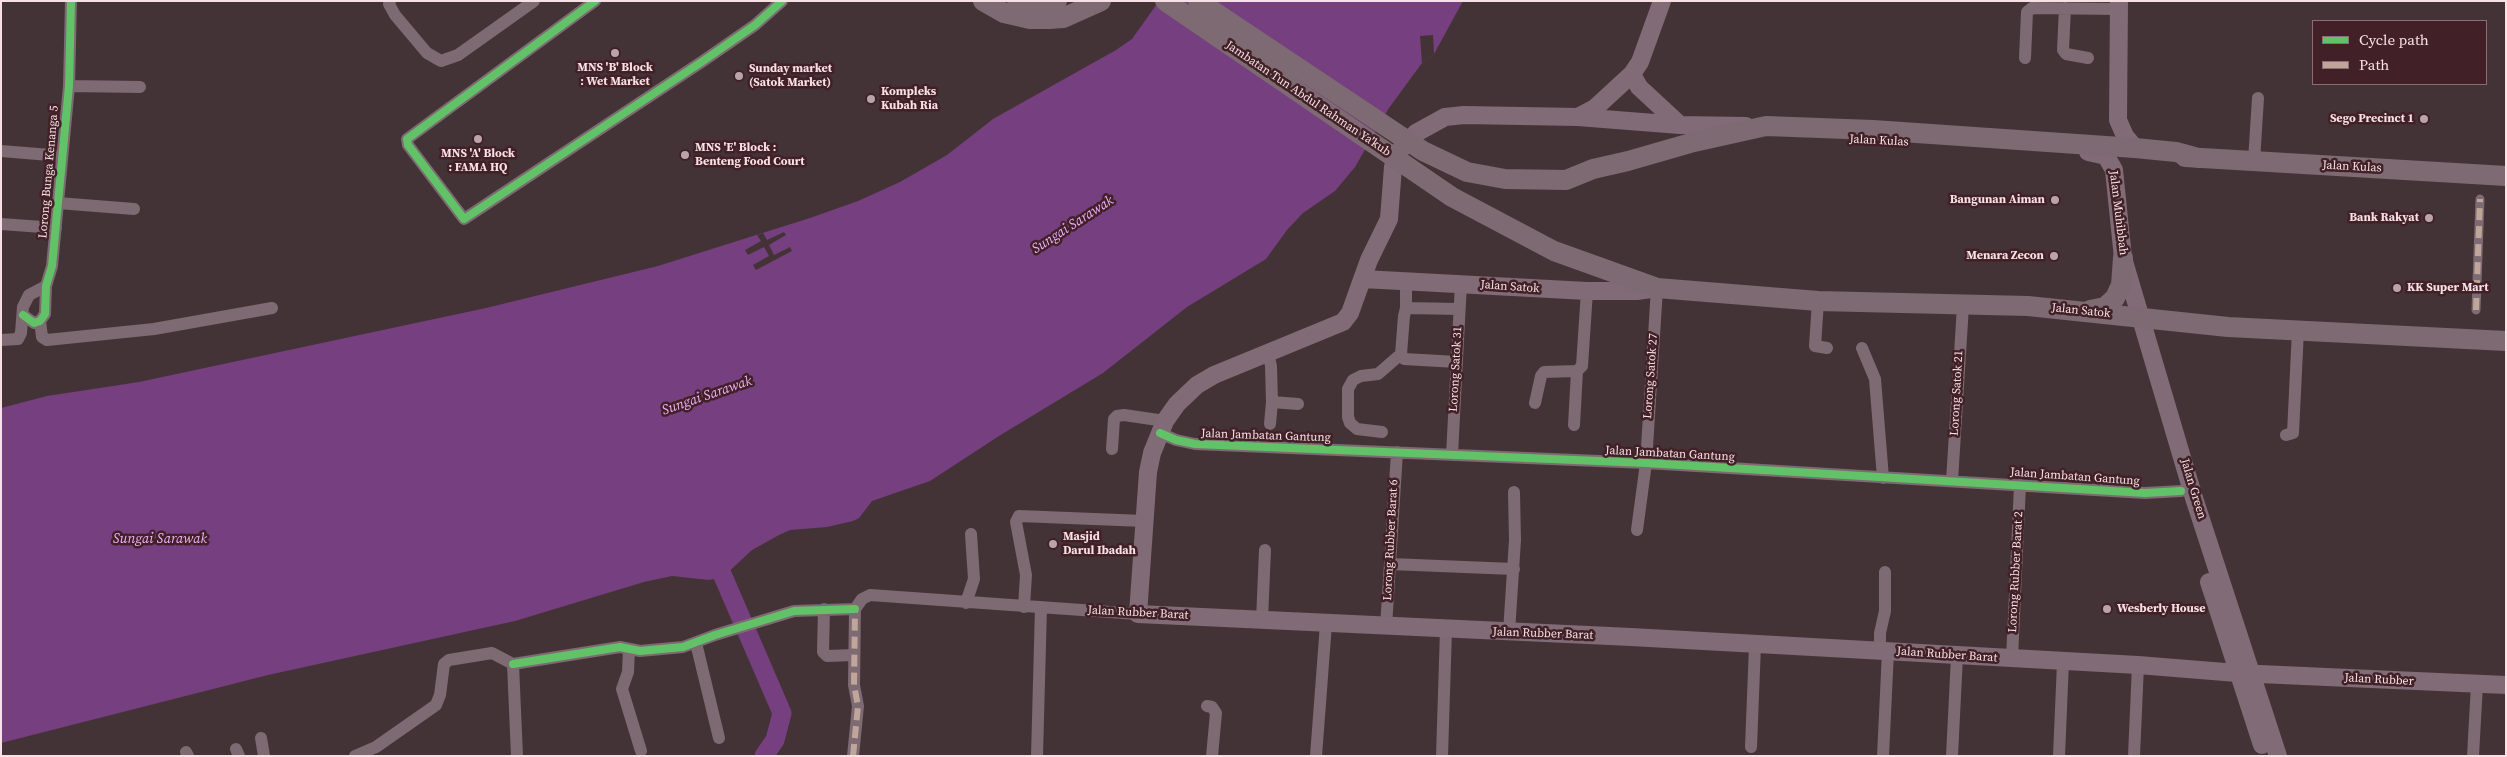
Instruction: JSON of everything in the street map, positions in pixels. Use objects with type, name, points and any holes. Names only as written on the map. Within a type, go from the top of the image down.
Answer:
[{"type":"main road","points":[[983,1],[1004,14],[1049,19],[1063,18],[1101,1]]},
{"type":"main road","points":[[1017,1],[1038,4],[1057,1]]},
{"type":"main road","name":"Jambatan Tun Abdul Rahman Ya'kub","points":[[1165,1],[1452,197]]},
{"type":"main road","name":"Jambatan Tun Abdul Rahman Ya'kub","points":[[1198,1],[1423,151],[1468,172]]},
{"type":"main road","points":[[1578,117],[1595,108],[1632,74],[1640,62],[1662,1]]},
{"type":"main road","points":[[2119,5],[2118,120],[2125,136],[2135,148]]},
{"type":"main road","points":[[1632,74],[1638,87],[1680,125]]},
{"type":"main road","name":"Jalan Kulas","points":[[1138,614],[1144,521],[1152,453],[1162,427],[1177,404],[1197,386],[1214,375],[1343,322],[1350,313],[1369,260],[1389,219],[1393,167],[1401,149],[1416,133],[1445,117],[1464,115],[1578,117],[1680,125],[1873,130],[2198,158],[2506,176]]},
{"type":"main road","points":[[2092,149],[2108,136],[2118,120]]},
{"type":"main road","name":"Jalan Kulas","points":[[1566,180],[1593,169],[1694,142],[1766,126]]},
{"type":"main road","name":"Jalan Kulas","points":[[1468,172],[1505,179],[1566,180],[1651,166],[1731,141],[1768,137],[2092,149],[2135,148],[2176,152],[2198,158]]},
{"type":"main road","name":"Jalan Muhibbah","points":[[2092,149],[2106,156],[2114,170],[2123,258],[2142,317]]},
{"type":"main road","name":"Jalan Satok","points":[[1452,197],[1554,251],[1657,288]]},
{"type":"main road","points":[[2086,311],[2105,307],[2115,298],[2121,285],[2123,258]]},
{"type":"main road","name":"Jalan Satok","points":[[1363,279],[1587,291],[1637,291],[1657,288],[1818,301],[1963,306],[2028,306],[2228,327],[2506,341]]},
{"type":"main road","name":"Jalan Green","points":[[2120,315],[2130,327],[2140,349],[2181,491],[2244,673],[2278,756]]},
{"type":"main road","name":"Jalan Green","points":[[2142,317],[2266,756]]},
{"type":"main road","name":"Jalan Rubber Barat","points":[[1138,614],[2138,665],[2244,673]]},
{"type":"main road","name":"Jalan Rubber","points":[[2244,673],[2506,685]]},
{"type":"street","name":"Lorong Bunga Kenanga 5","points":[[40,321],[45,314],[46,286],[52,266],[56,228],[69,86],[71,1]]},
{"type":"street","points":[[390,1],[389,4],[395,15],[428,52],[441,61],[458,55],[534,1]]},
{"type":"street","points":[[595,1],[407,139],[408,145],[464,219],[755,25],[782,1]]},
{"type":"street","points":[[2025,58],[2027,12],[2032,8],[2119,5]]},
{"type":"street","points":[[2065,8],[2063,50],[2066,54],[2088,58]]},
{"type":"street","points":[[69,86],[140,88]]},
{"type":"street","points":[[2254,162],[2258,98]]},
{"type":"street","points":[[1,150],[62,156]]},
{"type":"street","points":[[2476,310],[2480,200]]},
{"type":"street","points":[[58,203],[134,209]]},
{"type":"street","points":[[1,224],[56,228]]},
{"type":"street","points":[[1406,281],[1406,308],[1401,354],[1404,359],[1456,362]]},
{"type":"street","name":"Lorong Satok 31","points":[[1452,455],[1461,284]]},
{"type":"street","points":[[1,340],[18,339],[21,333],[23,307],[29,295],[46,286]]},
{"type":"street","name":"Lorong Satok 27","points":[[1637,530],[1646,463],[1657,288]]},
{"type":"street","points":[[1574,425],[1577,371],[1582,366],[1587,291]]},
{"type":"street","points":[[1818,301],[1815,346],[1827,348]]},
{"type":"street","name":"Lorong Satok 21","points":[[1952,481],[1963,306]]},
{"type":"street","points":[[23,315],[34,323],[40,321],[42,337],[47,340],[154,329],[272,308]]},
{"type":"street","points":[[1406,308],[1459,309]]},
{"type":"street","points":[[2286,435],[2293,433],[2298,330]]},
{"type":"street","points":[[1862,348],[1874,379],[1883,478]]},
{"type":"street","points":[[1268,353],[1271,366],[1272,402],[1270,424]]},
{"type":"street","points":[[1382,432],[1357,429],[1350,423],[1348,417],[1348,390],[1353,380],[1361,376],[1378,374],[1401,354]]},
{"type":"street","points":[[1536,403],[1541,376],[1544,372],[1577,371]]},
{"type":"street","points":[[1272,402],[1298,404]]},
{"type":"street","name":"Jalan Jambatan Gantung","points":[[1112,450],[1114,419],[1117,416],[1124,415],[1162,427],[1176,440],[1195,444],[1646,463],[2145,493],[2181,491]]},
{"type":"street","name":"Lorong Rubber Barat 6","points":[[1386,627],[1397,452]]},
{"type":"street","name":"Lorong Rubber Barat 2","points":[[2012,659],[2020,485]]},
{"type":"street","points":[[1509,632],[1514,569],[1514,492]]},
{"type":"street","points":[[1024,607],[1026,575],[1016,522],[1019,516],[1144,521]]},
{"type":"street","points":[[966,603],[974,579],[971,534]]},
{"type":"street","points":[[1262,620],[1265,550]]},
{"type":"street","points":[[1390,564],[1514,569]]},
{"type":"street","points":[[1883,756],[1884,652],[1880,633],[1885,611],[1885,572]]},
{"type":"street","name":"Jalan Rubber Barat","points":[[855,609],[862,599],[870,595],[1138,614]]},
{"type":"street","points":[[1037,756],[1042,607]]},
{"type":"street","points":[[824,609],[823,652],[827,656],[854,655]]},
{"type":"street","points":[[356,756],[376,747],[436,705],[440,695],[442,668],[449,660],[492,653],[513,664],[620,647],[640,652],[683,647],[715,635],[794,611],[855,609],[854,685],[858,706],[853,756]]},
{"type":"street","points":[[1316,756],[1326,624]]},
{"type":"street","points":[[1442,756],[1446,630]]},
{"type":"street","points":[[696,642],[719,738]]},
{"type":"street","points":[[1750,747],[1755,645]]},
{"type":"street","points":[[628,649],[628,672],[622,689],[642,751]]},
{"type":"street","points":[[1952,756],[1957,656]]},
{"type":"street","points":[[2060,756],[2063,662]]},
{"type":"street","points":[[513,664],[518,756]]},
{"type":"street","points":[[2134,756],[2138,665]]},
{"type":"street","points":[[2473,756],[2477,684]]},
{"type":"street","points":[[1207,706],[1212,707],[1216,713],[1212,756]]},
{"type":"street","points":[[261,738],[264,756]]},
{"type":"water","name":"Sungai Sarawak","points":[[1159,1],[1463,1],[1434,54],[1422,63],[1389,108],[1355,167],[1335,191],[1303,213],[1287,230],[1266,259],[1187,307],[1103,373],[999,436],[930,481],[872,501],[859,518],[827,527],[790,530],[752,550],[723,577],[709,580],[672,576],[644,582],[515,621],[268,675],[1,743],[1,408],[47,396],[139,382],[486,308],[658,266],[810,218],[858,201],[900,182],[947,155],[993,119],[1116,50],[1132,39]]},
{"type":"pier","points":[[1433,35],[1434,54],[1422,63],[1420,36]]},
{"type":"pier","points":[[784,232],[786,235],[769,245],[774,255],[790,247],[792,251],[756,270],[753,265],[769,256],[764,247],[748,255],[745,250],[761,241],[757,235],[763,233],[767,240]]},
{"type":"waterway","points":[[713,553],[782,713],[775,740],[764,756]]},
{"type":"marked path","points":[[2476,310],[2480,199]]},
{"type":"marked path","points":[[853,756],[858,706],[854,685],[855,609]]},
{"type":"cycle path","points":[[23,315],[34,323],[40,321],[45,314],[46,286],[52,266],[69,86],[71,1]]},
{"type":"cycle path","points":[[595,1],[407,139],[408,145],[464,219],[703,61],[755,25],[782,1]]},
{"type":"cycle path","points":[[1160,433],[1176,440],[1195,444],[1646,463],[2145,493],[2181,491]]},
{"type":"cycle path","points":[[513,664],[620,647],[640,651],[683,647],[715,635],[794,611],[855,609]]},
{"type":"place","name":"MNS 'B' Block : Wet Market","points":[[615,53]]},
{"type":"place","name":"Sunday market (Satok Market)","points":[[739,76]]},
{"type":"place","name":"Kompleks Kubah Ria","points":[[871,99]]},
{"type":"place","name":"Sego Precinct 1","points":[[2424,119]]},
{"type":"place","name":"MNS 'A' Block : FAMA HQ","points":[[478,139]]},
{"type":"place","name":"MNS 'E' Block : Benteng Food Court","points":[[685,155]]},
{"type":"place","name":"Bangunan Aiman","points":[[2055,200]]},
{"type":"place","name":"Bank Rakyat","points":[[2429,218]]},
{"type":"place","name":"Menara Zecon","points":[[2054,256]]},
{"type":"place","name":"KK Super Mart","points":[[2397,288]]},
{"type":"place","name":"Masjid Darul Ibadah","points":[[1053,544]]},
{"type":"place","name":"Wesberly House","points":[[2107,609]]}]
